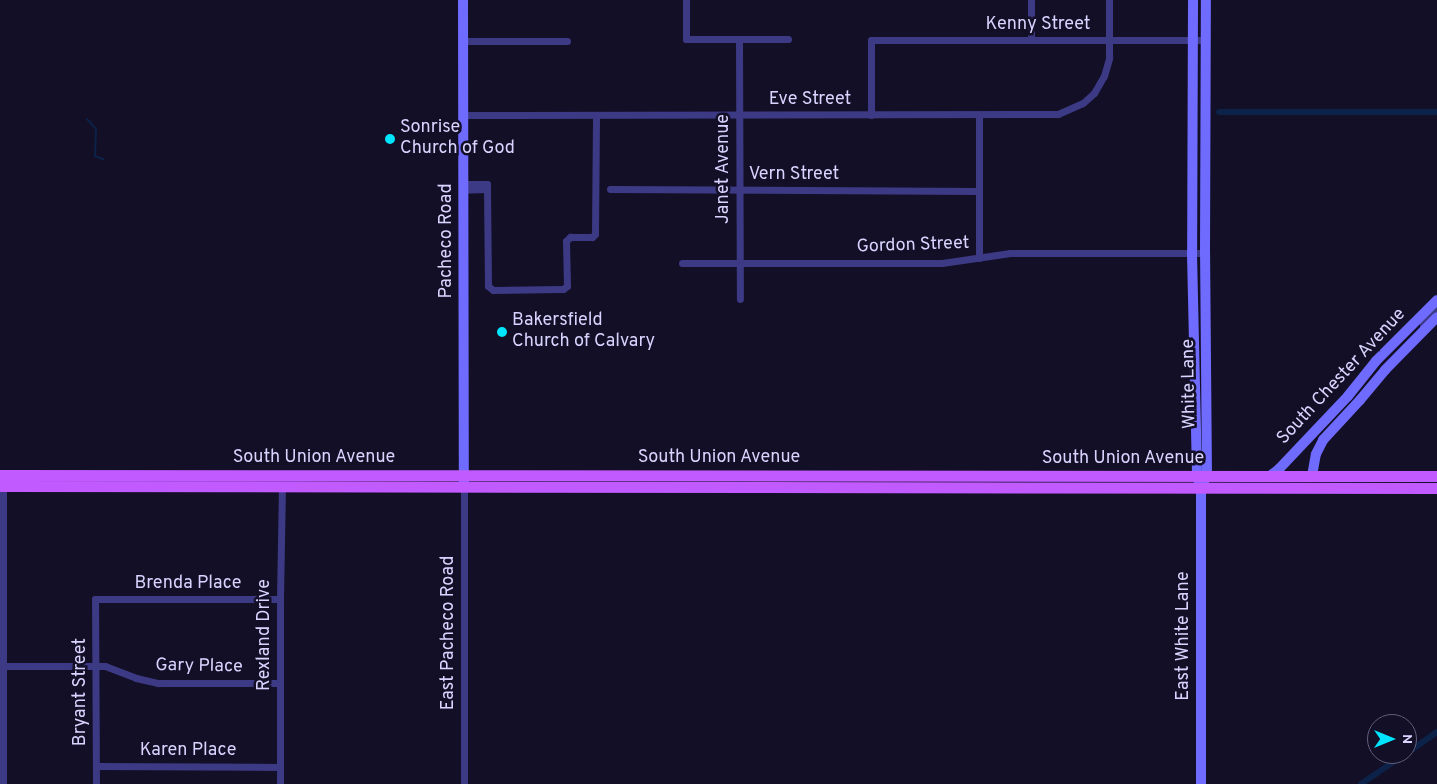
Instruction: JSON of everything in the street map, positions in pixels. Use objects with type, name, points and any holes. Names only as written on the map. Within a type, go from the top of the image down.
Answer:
[{"type":"main road","name":"Pacheco Road","points":[[463,0],[464,482]]},
{"type":"main road","name":"White Lane","points":[[1193,0],[1192,254],[1202,476]]},
{"type":"main road","name":"White Lane","points":[[1202,476],[1206,0]]},
{"type":"main road","name":"South Chester Avenue","points":[[1270,476],[1279,469],[1348,396],[1376,361],[1437,300]]},
{"type":"main road","name":"South Chester Avenue","points":[[1312,476],[1316,454],[1323,440],[1385,370],[1437,317]]},
{"type":"main road","name":"South Union Avenue","points":[[1,483],[76,475],[284,481],[839,488],[1437,488]]},
{"type":"main road","name":"South Union Avenue","points":[[284,481],[356,476],[464,482],[795,476],[1437,476]]},
{"type":"main road","points":[[739,487],[748,482],[792,481],[795,476]]},
{"type":"main road","points":[[839,488],[838,484],[841,482],[883,482],[896,476]]},
{"type":"main road","points":[[937,488],[947,482],[992,482],[995,476]]},
{"type":"main road","points":[[1038,488],[1039,483],[1043,482],[1081,482],[1096,476]]},
{"type":"main road","points":[[1200,488],[1202,476]]},
{"type":"main road","points":[[1252,488],[1263,484],[1305,482],[1312,476]]},
{"type":"main road","points":[[1,483],[211,487],[229,481],[277,481],[285,478],[284,481]]},
{"type":"main road","name":"East White Lane","points":[[1200,488],[1201,784]]},
{"type":"street","points":[[686,0],[686,39],[788,39]]},
{"type":"street","points":[[1031,0],[1031,40]]},
{"type":"street","name":"Eve Street","points":[[463,115],[1048,115],[1075,108],[1091,97],[1100,85],[1107,68],[1109,0]]},
{"type":"street","name":"Janet Avenue","points":[[739,39],[740,299]]},
{"type":"street","name":"Kenny Street","points":[[871,115],[871,40],[1205,40]]},
{"type":"street","points":[[463,41],[568,41]]},
{"type":"street","points":[[463,187],[487,189],[488,286],[493,290],[563,290],[567,286],[566,241],[570,237],[592,237],[595,234],[596,115]]},
{"type":"street","points":[[979,115],[979,258]]},
{"type":"street","name":"Vern Street","points":[[610,189],[979,191]]},
{"type":"street","name":"Gordon Street","points":[[682,263],[942,263],[1010,254],[1205,253]]},
{"type":"street","points":[[1424,331],[1423,323],[1437,309]]},
{"type":"street","name":"Rexland Drive","points":[[280,784],[280,599],[284,481]]},
{"type":"street","name":"East Pacheco Road","points":[[464,482],[464,784]]},
{"type":"street","points":[[1,483],[4,784]]},
{"type":"street","name":"Brenda Place","points":[[96,599],[280,599]]},
{"type":"street","name":"Bryant Street","points":[[96,599],[96,784]]},
{"type":"street","name":"Gary Place","points":[[2,666],[105,666],[136,678],[158,683],[280,683]]},
{"type":"street","name":"Karen Place","points":[[96,766],[280,766]]},
{"type":"waterway","points":[[1219,112],[1437,112]]},
{"type":"waterway","points":[[87,119],[96,129],[95,156],[103,159]]},
{"type":"waterway","points":[[1417,746],[1437,732]]},
{"type":"waterway","points":[[1361,784],[1390,764]]},
{"type":"place","name":"Sonrise Church of God","points":[[390,139]]},
{"type":"place","name":"Bakersfield Church of Calvary","points":[[502,332]]}]
